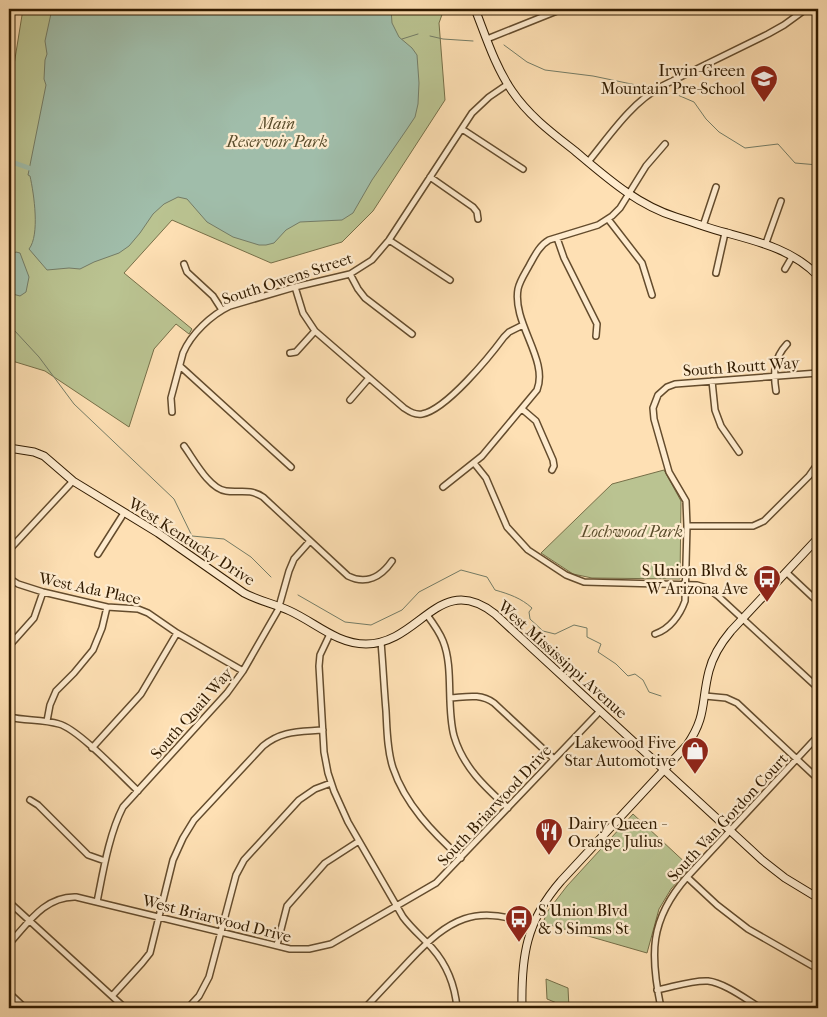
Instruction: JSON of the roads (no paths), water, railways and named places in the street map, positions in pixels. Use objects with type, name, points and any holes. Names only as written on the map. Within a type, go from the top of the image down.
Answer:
[{"type":"street","points":[[475,9],[508,84],[519,100],[540,122],[596,170],[630,194],[673,216],[766,244],[792,256],[816,273],[818,264]]},
{"type":"street","points":[[487,39],[562,9]]},
{"type":"street","points":[[588,162],[646,95],[768,34],[789,22],[806,9]]},
{"type":"street","name":"South Owens Street","points":[[172,412],[171,398],[187,346],[205,324],[222,310],[295,287],[350,274],[372,260],[389,240],[462,129],[480,105],[508,84]]},
{"type":"street","points":[[462,129],[523,170]]},
{"type":"street","points":[[443,487],[482,456],[522,409],[541,382],[540,370],[518,307],[518,297],[521,280],[544,243],[598,225],[608,218],[620,208],[646,166],[665,144]]},
{"type":"street","points":[[430,177],[473,207],[477,212],[478,219]]},
{"type":"street","points":[[703,226],[716,187]]},
{"type":"street","points":[[766,244],[781,201]]},
{"type":"street","points":[[608,218],[642,263],[652,294]]},
{"type":"street","points":[[716,273],[726,233]]},
{"type":"street","points":[[557,238],[564,258],[597,324],[596,336]]},
{"type":"street","points":[[389,240],[450,280]]},
{"type":"street","points":[[785,269],[792,256]]},
{"type":"street","points":[[184,264],[187,272],[209,292],[222,310]]},
{"type":"street","points":[[350,274],[365,298],[412,334]]},
{"type":"street","points":[[295,287],[303,313],[315,331],[410,413],[429,412],[478,370],[504,337],[523,325]]},
{"type":"street","points":[[290,353],[296,352],[315,331]]},
{"type":"street","points":[[776,391],[774,377],[777,357],[787,344]]},
{"type":"street","points":[[180,366],[290,467]]},
{"type":"street","name":"South Routt Way","points":[[656,634],[666,629],[680,612],[685,601],[687,526],[686,501],[669,472],[656,431],[653,408],[658,395],[667,387],[675,384],[818,374]]},
{"type":"street","points":[[350,400],[369,378]]},
{"type":"street","points":[[712,381],[714,410],[721,426],[739,452]]},
{"type":"street","points":[[522,409],[536,421],[553,460],[552,470]]},
{"type":"street","points":[[184,446],[214,486],[225,491],[246,490],[258,494],[354,579],[368,580],[375,578],[386,570],[392,561]]},
{"type":"street","name":"West Kentucky Drive","points":[[9,448],[40,454],[73,481],[158,533],[244,593],[293,612],[330,634],[353,643],[381,642]]},
{"type":"street","points":[[687,526],[753,526],[764,521],[809,476],[816,466],[818,455]]},
{"type":"street","points":[[474,463],[486,478],[507,527],[528,550],[566,575],[584,582],[697,585],[707,588],[743,618],[818,688]]},
{"type":"street","points":[[9,550],[73,481]]},
{"type":"street","points":[[98,554],[124,513]]},
{"type":"street","points":[[522,1008],[523,961],[532,925],[543,904],[556,887],[665,771],[694,736],[702,715],[708,672],[714,656],[727,635],[818,538]]},
{"type":"street","name":"South Quail Way","points":[[96,902],[105,861],[118,817],[138,791],[227,693],[243,671],[279,607],[294,559],[310,540]]},
{"type":"street","points":[[786,572],[818,602]]},
{"type":"street","name":"West Ada Place","points":[[9,578],[18,584],[43,592],[107,607],[138,609],[158,619],[177,633],[243,671]]},
{"type":"street","points":[[9,646],[34,618],[43,592]]},
{"type":"street","name":"West Mississippi Avenue","points":[[427,615],[438,606],[448,602],[469,600],[484,606],[495,614],[730,831],[777,872],[818,898]]},
{"type":"street","points":[[46,721],[56,691],[93,650],[102,628],[107,607]]},
{"type":"street","points":[[461,858],[438,838],[424,822],[402,788],[393,767],[387,736],[381,642],[402,633],[427,615],[436,627],[445,648],[454,735],[466,764],[482,784],[508,808]]},
{"type":"street","points":[[92,748],[141,694],[177,633]]},
{"type":"street","points":[[330,634],[319,660],[324,752],[331,783],[342,810],[397,906],[410,926],[438,955],[447,971],[455,992],[457,1008]]},
{"type":"street","points":[[705,696],[726,698],[737,703],[818,779]]},
{"type":"street","points":[[450,698],[486,697],[554,759]]},
{"type":"street","name":"South Briarwood Drive","points":[[397,906],[436,883],[600,711]]},
{"type":"street","points":[[9,717],[61,724],[92,748],[138,791]]},
{"type":"street","points":[[112,996],[147,957],[160,916],[173,860],[194,820],[263,746],[272,739],[285,733],[323,730]]},
{"type":"street","name":"South Van Gordon Court","points":[[661,1008],[654,964],[657,931],[666,906],[675,891],[687,877],[818,736]]},
{"type":"street","points":[[188,1008],[199,996],[209,977],[236,875],[244,860],[299,800],[315,788],[331,783]]},
{"type":"street","points":[[30,800],[38,805],[88,855],[105,861]]},
{"type":"street","points":[[277,945],[287,906],[325,864],[359,841]]},
{"type":"street","points":[[687,877],[717,905],[748,929],[818,969]]},
{"type":"street","name":"West Briarwood Drive","points":[[30,921],[43,907],[61,898],[76,897],[296,950],[325,946],[336,942],[397,906]]},
{"type":"street","points":[[9,902],[124,1008]]},
{"type":"street","points":[[366,1008],[427,943],[446,927],[476,916],[506,917],[532,925]]},
{"type":"street","points":[[9,944],[30,921]]},
{"type":"street","points":[[657,990],[709,981],[725,987],[761,1008]]},
{"type":"street","points":[[9,993],[25,1008]]},
{"type":"waterway","points":[[402,39],[418,34]]},
{"type":"waterway","points":[[430,36],[473,41]]},
{"type":"waterway","points":[[504,45],[527,62],[545,70],[593,76],[641,86]]},
{"type":"waterway","points":[[673,93],[694,102],[706,119],[719,132],[745,148],[778,144],[795,163],[818,165]]},
{"type":"waterway","points":[[9,161],[29,168]]},
{"type":"waterway","points":[[14,330],[39,357],[74,404],[174,499],[192,536],[224,539],[251,557],[271,577]]},
{"type":"waterway","points":[[298,595],[345,622],[371,625],[402,610],[419,592],[461,570],[487,577],[495,590],[515,597],[532,608],[529,612],[530,619],[543,631],[555,634],[574,625],[587,628],[587,637],[601,644],[598,652],[616,664],[628,676],[635,674],[643,680],[649,692],[661,696]]},
{"type":"place","name":"Irwin-Green Mountain Pre-School","points":[[764,103]]},
{"type":"place","name":"S Union Blvd & W Arizona Ave","points":[[767,603]]},
{"type":"place","name":"Lakewood Five Star Automotive","points":[[695,775]]},
{"type":"place","name":"Dairy Queen - Orange Julius","points":[[549,856]]},
{"type":"place","name":"S Union Blvd & S Simms St","points":[[519,943]]},
{"type":"park label","name":"Main Reservoir Park","points":[[277,132]]},
{"type":"park label","name":"Lochwood Park","points":[[632,531]]}]
